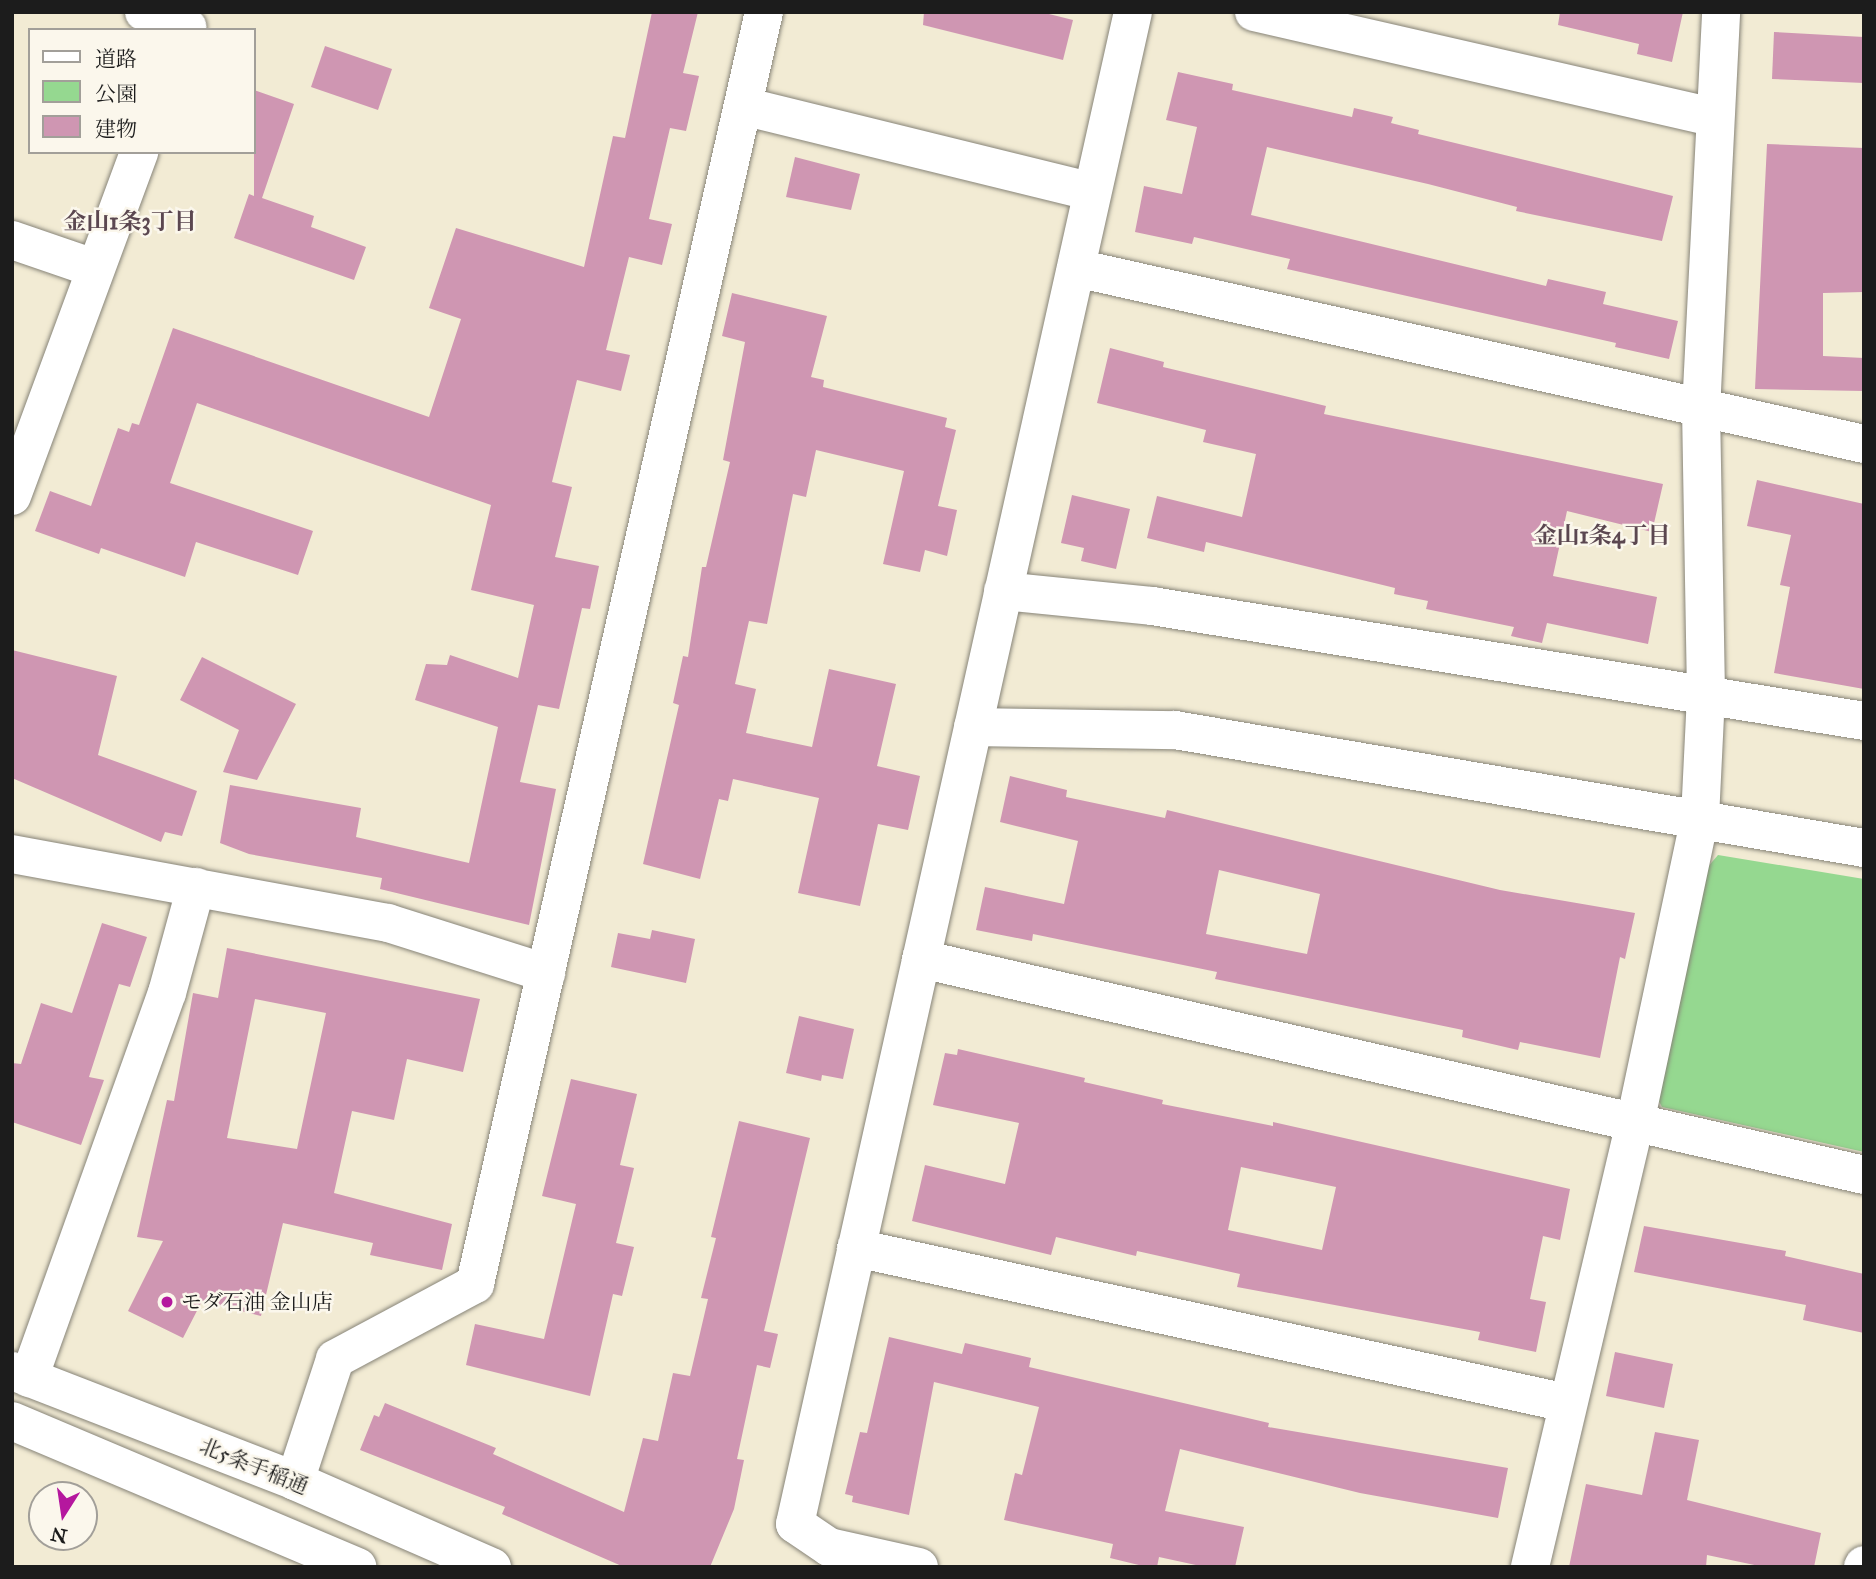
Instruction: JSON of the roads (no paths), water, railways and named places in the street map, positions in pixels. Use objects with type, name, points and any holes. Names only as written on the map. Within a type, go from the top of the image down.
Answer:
[{"type":"main road","points":[[144,12],[188,23]]},
{"type":"main road","points":[[295,1481],[335,1359],[475,1284],[764,12]]},
{"type":"main road","points":[[919,1567],[829,1547],[795,1524],[1133,12]]},
{"type":"main road","points":[[1254,12],[1713,117]]},
{"type":"main road","points":[[1530,1567],[1635,1123],[1700,818],[1706,694],[1701,410],[1713,117],[1721,12]]},
{"type":"main road","points":[[743,106],[1093,192]]},
{"type":"main road","points":[[12,496],[138,154]]},
{"type":"main road","points":[[12,240],[94,268]]},
{"type":"main road","points":[[1076,268],[1701,410],[1864,444]]},
{"type":"main road","points":[[1003,592],[1152,607],[1864,721]]},
{"type":"main road","points":[[973,726],[1175,730],[1864,848]]},
{"type":"main road","points":[[12,854],[388,923],[546,973]]},
{"type":"main road","points":[[21,1374],[167,993],[196,887]]},
{"type":"main road","points":[[921,958],[1864,1175]]},
{"type":"main road","points":[[856,1248],[1567,1403]]},
{"type":"main road","name":"北5条手稲通","points":[[21,1374],[295,1481],[492,1567]]},
{"type":"main road","points":[[12,1421],[357,1567]]},
{"type":"place","name":"モダ石油 金山店","points":[[167,1302]]},
{"type":"district","name":"金山1条3丁目","points":[[130,221]]},
{"type":"district","name":"金山1条4丁目","points":[[1602,535]]}]
